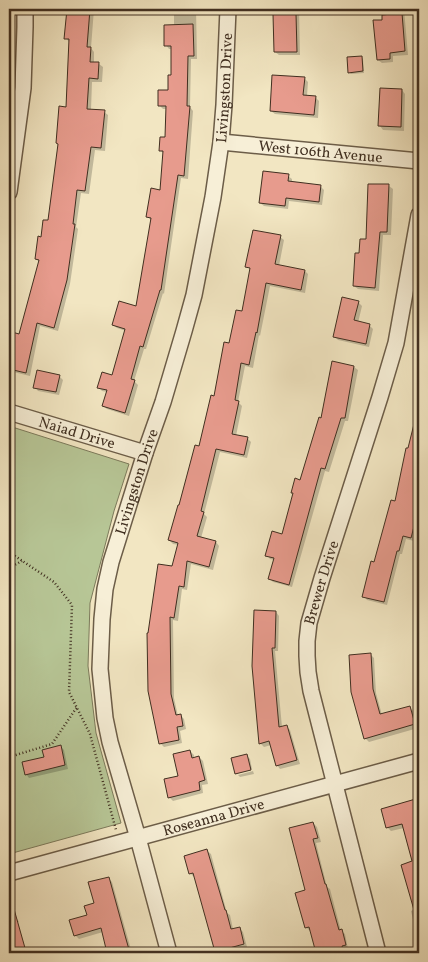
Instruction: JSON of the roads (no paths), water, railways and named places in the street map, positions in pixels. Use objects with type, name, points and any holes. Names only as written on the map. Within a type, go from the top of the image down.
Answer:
[{"type":"street","points":[[9,192],[23,88],[25,9]]},
{"type":"street","name":"Livingston Drive","points":[[169,953],[104,718],[100,646],[102,619],[111,562],[184,331],[194,295],[214,197],[224,105],[228,9]]},
{"type":"street","name":"West 106th Avenue","points":[[221,142],[419,161]]},
{"type":"street","name":"Brewer Drive","points":[[378,953],[311,691],[307,641],[309,622],[322,578],[369,434],[396,343],[419,214]]},
{"type":"street","name":"Naiad Drive","points":[[9,412],[145,453]]},
{"type":"street","name":"Roseanna Drive","points":[[9,873],[419,760]]}]
